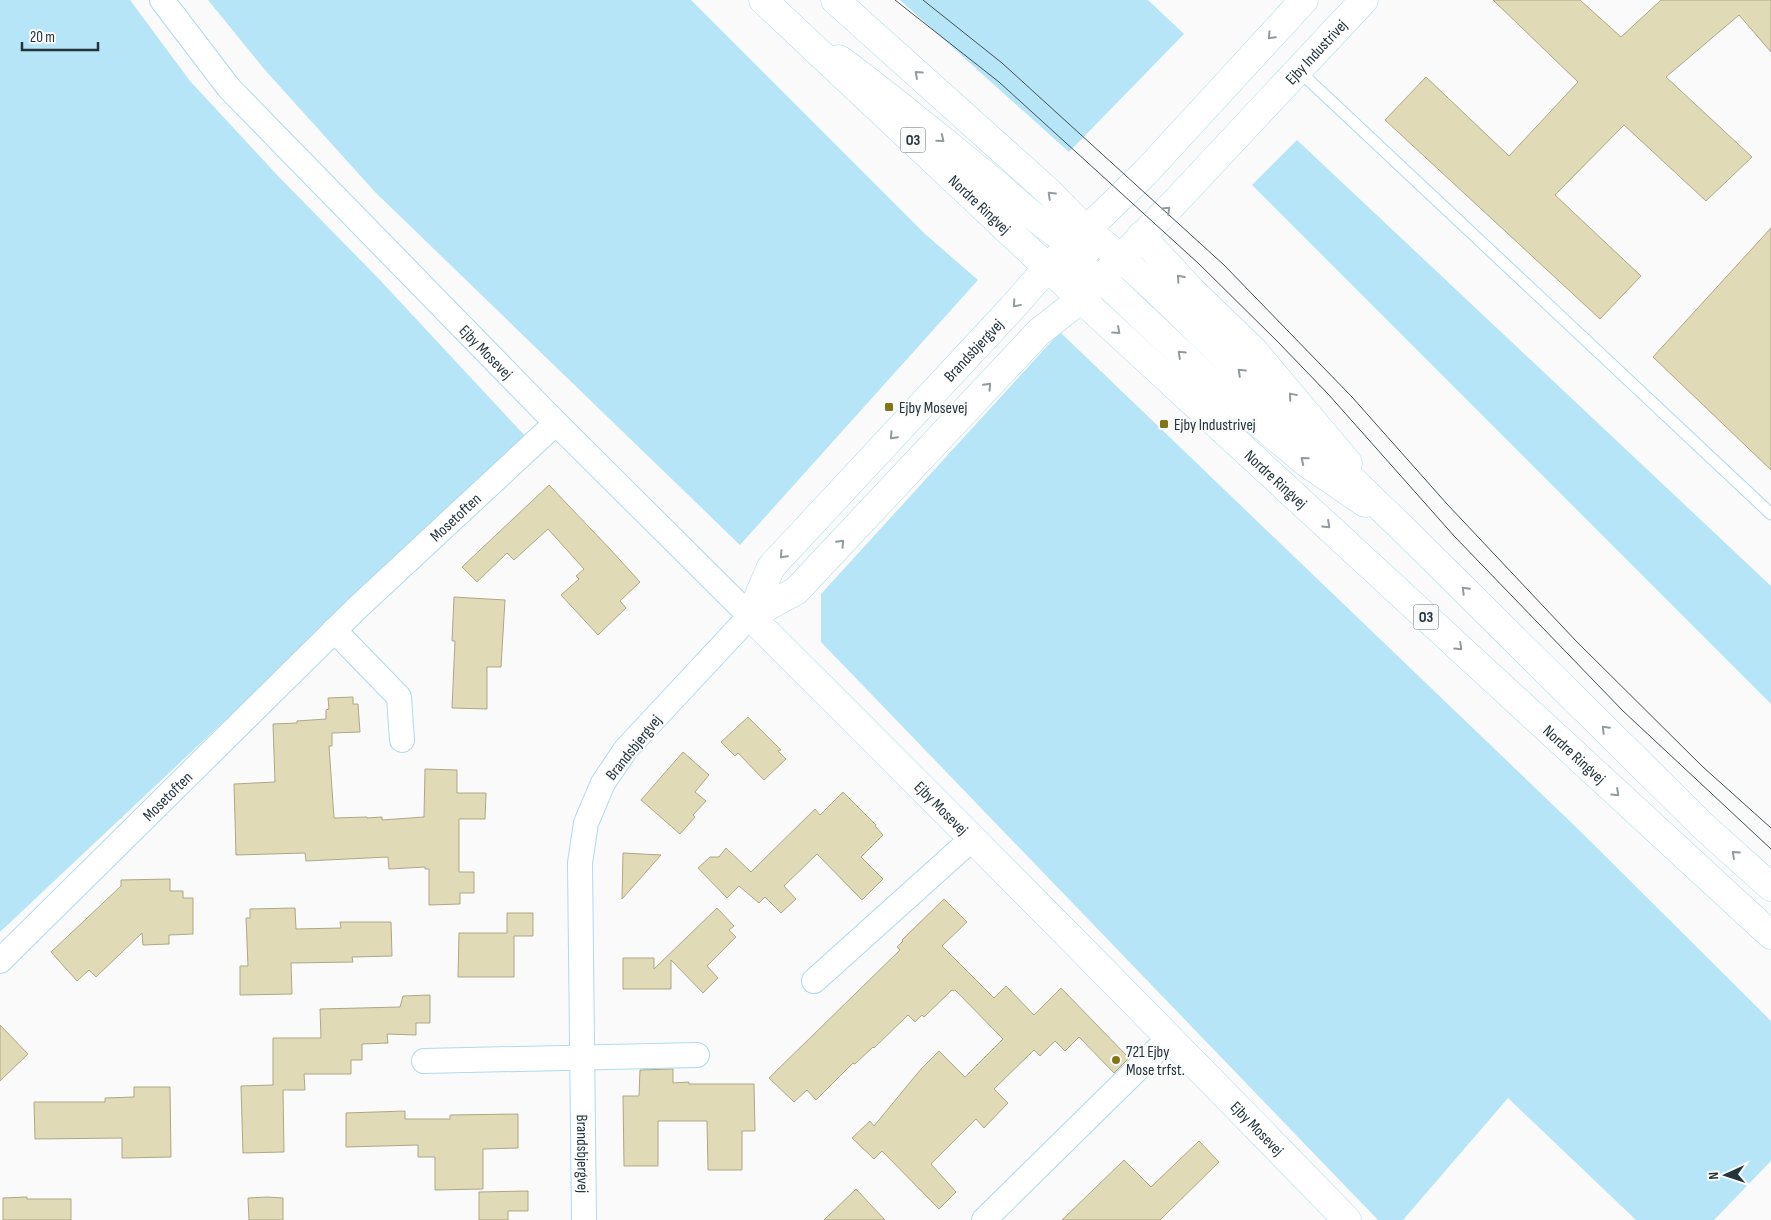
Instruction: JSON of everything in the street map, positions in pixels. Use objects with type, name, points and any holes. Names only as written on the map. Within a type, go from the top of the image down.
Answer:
[{"type":"street","name":"Ejby Mosevej","points":[[162,0],[229,88],[556,424],[973,838],[1170,1037],[1347,1220]]},
{"type":"street","points":[[835,0],[1050,194],[1078,236]]},
{"type":"street","points":[[1048,267],[1140,178],[1304,0]]},
{"type":"street","name":"Ejby Industrivej","points":[[1081,299],[1176,201],[1364,0]]},
{"type":"street","points":[[770,7],[877,87],[1038,219],[1120,257],[1402,528],[1703,826],[1771,887]]},
{"type":"street","name":"Nordre Ringvej","points":[[770,7],[1081,299],[1771,935]]},
{"type":"street","points":[[1141,236],[1191,290],[1254,351],[1402,528]]},
{"type":"street","points":[[1048,267],[1074,266],[1101,278],[1232,400],[1308,464],[1402,528]]},
{"type":"street","name":"Brandsbjergvej","points":[[750,616],[771,567],[1048,267]]},
{"type":"street","name":"Brandsbjergvej","points":[[584,1220],[580,863],[586,823],[603,784],[626,750],[750,616],[796,591],[1039,332],[1081,299]]},
{"type":"street","name":"Mosetoften","points":[[0,961],[334,630],[556,424]]},
{"type":"street","points":[[334,630],[399,696],[402,740]]},
{"type":"street","name":"Ejby Mosevej","points":[[814,981],[973,838]]},
{"type":"street","points":[[984,1220],[1170,1037]]},
{"type":"street","points":[[424,1062],[697,1055]]},
{"type":"lane","points":[[1298,70],[1771,514]]},
{"type":"shaded area","points":[[0,0],[130,0],[190,81],[279,177],[378,278],[526,437],[0,932]]},
{"type":"shaded area","points":[[208,0],[691,0],[925,234],[978,280],[740,545],[375,192],[265,70]]},
{"type":"shaded area","points":[[900,0],[1148,0],[1184,34],[1069,152]]},
{"type":"shaded area","points":[[1297,140],[1771,586],[1771,704],[1252,185]]},
{"type":"shaded area","points":[[1060,332],[1577,828],[1771,1021],[1771,1161],[1714,1220],[1636,1220],[1508,1098],[1403,1220],[1378,1220],[821,642],[821,594]]},
{"type":"building","points":[[1493,0],[1580,0],[1621,37],[1661,0],[1771,0],[1771,52],[1739,15],[1666,77],[1752,157],[1706,201],[1624,125],[1555,195],[1641,276],[1600,319],[1385,120],[1426,77],[1509,156],[1578,82]]},
{"type":"building","points":[[1771,228],[1771,470],[1653,357]]},
{"type":"building","points":[[549,485],[640,582],[620,601],[626,608],[598,635],[561,595],[579,579],[576,576],[584,569],[548,529],[514,560],[507,553],[477,582],[462,567]]},
{"type":"building","points":[[454,597],[505,600],[501,667],[487,667],[487,709],[452,708],[455,641],[452,641]]},
{"type":"building","points":[[353,697],[353,704],[358,704],[360,732],[332,733],[332,746],[329,746],[334,818],[382,817],[382,820],[424,817],[425,769],[457,770],[457,793],[486,793],[485,819],[459,819],[459,872],[474,872],[474,893],[460,893],[460,904],[429,905],[429,869],[425,869],[425,867],[389,869],[388,857],[306,861],[305,853],[236,855],[234,784],[275,782],[273,724],[326,719],[326,710],[329,709],[328,698]]},
{"type":"building","points":[[748,717],[781,750],[778,751],[786,759],[764,780],[738,753],[735,756],[721,742]]},
{"type":"building","points":[[683,752],[709,775],[695,792],[706,801],[693,815],[695,817],[680,834],[641,800]]},
{"type":"building","points":[[843,792],[876,825],[883,835],[861,857],[883,879],[862,900],[817,854],[784,886],[796,899],[781,913],[765,897],[759,903],[739,886],[727,898],[698,868],[710,857],[719,857],[726,848],[751,872],[815,809],[820,815]]},
{"type":"building","points":[[623,853],[661,855],[622,899]]},
{"type":"building","points":[[170,879],[170,891],[183,891],[183,898],[193,898],[193,934],[169,935],[169,944],[143,945],[142,933],[96,977],[89,970],[77,981],[51,952],[121,886],[121,880]]},
{"type":"building","points":[[944,899],[967,922],[942,946],[994,998],[1006,986],[1034,1015],[1061,988],[1129,1058],[1114,1073],[1079,1037],[1065,1051],[1055,1041],[1040,1056],[1034,1050],[994,1089],[1008,1103],[984,1128],[976,1119],[931,1164],[956,1192],[939,1209],[882,1151],[874,1159],[852,1138],[870,1121],[874,1126],[921,1069],[939,1051],[965,1077],[1003,1039],[955,990],[952,990],[924,1017],[922,1015],[915,1022],[908,1015],[874,1048],[855,1064],[853,1063],[816,1100],[807,1090],[794,1102],[769,1078],[900,950],[897,947],[902,940]]},
{"type":"building","points":[[295,908],[296,929],[341,928],[340,922],[391,922],[392,956],[352,957],[353,962],[291,963],[292,994],[240,995],[240,966],[248,966],[246,918],[250,918],[250,909]]},
{"type":"building","points":[[717,908],[734,926],[729,930],[736,937],[707,966],[718,978],[703,993],[671,960],[671,989],[623,989],[623,958],[654,958],[654,969]]},
{"type":"building","points":[[507,913],[533,913],[533,936],[514,936],[514,977],[458,977],[459,933],[507,933]]},
{"type":"building","points":[[430,995],[430,1023],[416,1023],[416,1035],[387,1034],[388,1043],[362,1044],[362,1060],[351,1060],[351,1074],[304,1074],[305,1090],[283,1090],[284,1152],[243,1153],[241,1086],[273,1085],[273,1038],[321,1038],[320,1009],[400,1007],[403,996]]},
{"type":"building","points":[[0,1025],[28,1054],[0,1081]]},
{"type":"building","points":[[673,1069],[673,1083],[754,1084],[755,1131],[742,1131],[742,1170],[708,1170],[707,1121],[658,1121],[658,1166],[624,1166],[623,1096],[639,1096],[640,1070]]},
{"type":"building","points":[[134,1087],[170,1087],[171,1157],[122,1158],[122,1138],[35,1139],[34,1102],[105,1102],[105,1098],[134,1097]]},
{"type":"building","points":[[405,1111],[405,1119],[450,1119],[450,1115],[518,1114],[518,1148],[483,1149],[483,1189],[435,1190],[435,1157],[418,1157],[418,1145],[346,1147],[346,1113]]},
{"type":"building","points":[[1199,1141],[1219,1162],[1160,1220],[1062,1220],[1124,1160],[1151,1187]]},
{"type":"building","points":[[856,1189],[885,1220],[824,1220]]},
{"type":"building","points":[[528,1191],[528,1211],[508,1211],[508,1220],[479,1220],[479,1192]]},
{"type":"building","points":[[27,1197],[27,1199],[71,1199],[71,1220],[3,1220],[3,1198]]},
{"type":"building","points":[[248,1198],[283,1198],[283,1220],[249,1220]]},
{"type":"tram line","points":[[895,0],[999,82],[1198,263],[1329,395],[1455,537],[1623,711],[1771,849]]},
{"type":"tram line","points":[[923,0],[1002,63],[1224,265],[1352,397],[1447,504],[1577,642],[1703,767],[1771,828]]},
{"type":"place","name":"Ejby Mosevej","points":[[889,407]]},
{"type":"place","name":"Ejby Industrivej","points":[[1164,424]]},
{"type":"place","name":"721 Ejby Mose trfst.","points":[[1116,1060]]}]
